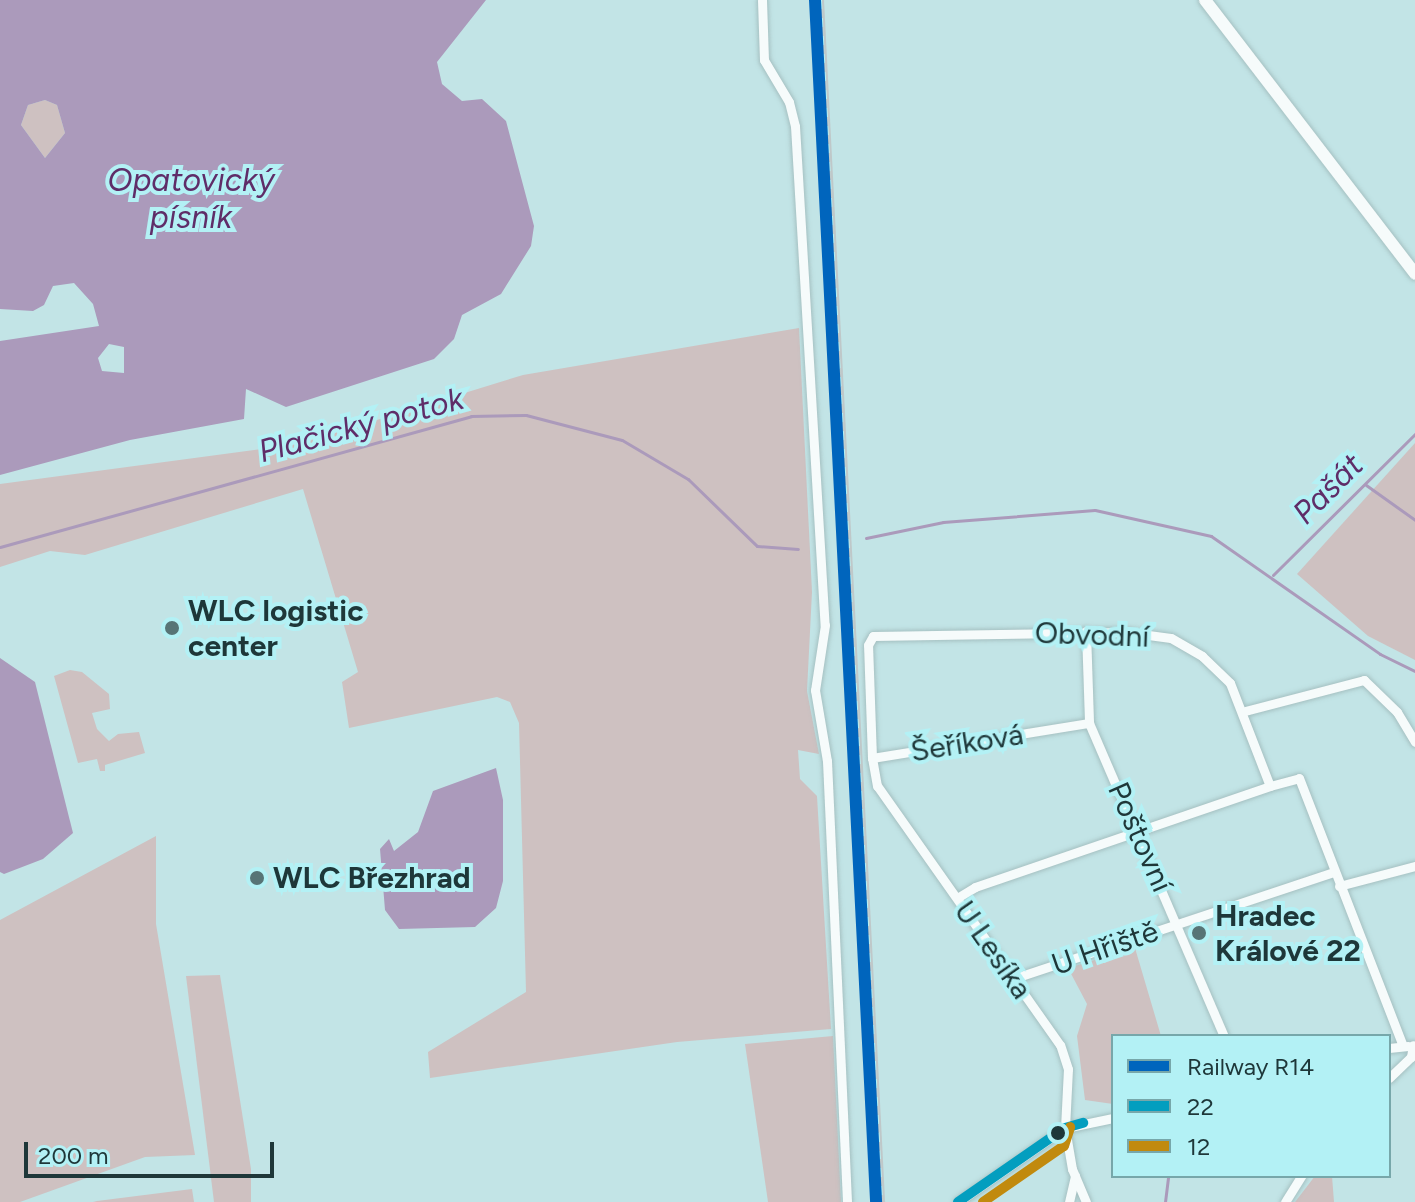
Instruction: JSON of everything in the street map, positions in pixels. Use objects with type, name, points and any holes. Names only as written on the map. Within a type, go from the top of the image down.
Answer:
[{"type":"main road","points":[[1205,0],[1415,274]]},
{"type":"street","points":[[762,0],[764,60],[789,102],[795,126],[825,625],[815,690],[827,761],[847,1202]]},
{"type":"street","name":"Obvodní","points":[[872,758],[868,645],[873,636],[1086,631],[1171,638],[1202,656],[1230,683],[1245,711],[1270,786]]},
{"type":"street","name":"Poštovní","points":[[1086,631],[1089,723],[1223,1034]]},
{"type":"street","points":[[1245,711],[1364,680],[1397,712],[1415,742]]},
{"type":"street","name":"Šeříková","points":[[877,786],[872,758],[1089,723]]},
{"type":"street","points":[[957,898],[975,887],[1299,778],[1339,886],[1410,1045],[1411,1057],[1391,1076]]},
{"type":"street","name":"U Lesíka","points":[[877,786],[1064,1056],[1065,1128],[1075,1176]]},
{"type":"street","points":[[1339,886],[1415,866]]},
{"type":"street","name":"U Hřiště","points":[[1012,979],[1334,872]]},
{"type":"street","points":[[958,1202],[1065,1128],[1111,1118]]},
{"type":"street","points":[[1069,1202],[1075,1176]]},
{"type":"street","points":[[1075,1176],[1086,1202]]},
{"type":"street","points":[[1285,1202],[1300,1178]]},
{"type":"shaded area","points":[[45,100],[57,105],[65,133],[45,158],[21,125],[28,105]]},
{"type":"shaded area","points":[[799,328],[812,592],[807,691],[819,754],[798,750],[800,779],[817,796],[831,1029],[677,1042],[430,1078],[428,1052],[526,992],[519,723],[510,702],[497,697],[349,728],[342,682],[358,672],[303,489],[85,555],[50,551],[0,567],[0,484],[299,444],[523,375]]},
{"type":"shaded area","points":[[1415,443],[1415,660],[1368,636],[1297,574]]},
{"type":"shaded area","points":[[70,670],[82,672],[109,694],[110,709],[92,713],[97,729],[109,741],[118,734],[139,732],[145,753],[105,765],[105,771],[100,771],[97,759],[78,763],[54,676]]},
{"type":"shaded area","points":[[156,836],[156,924],[195,1155],[145,1157],[20,1202],[0,1202],[0,920]]},
{"type":"shaded area","points":[[1135,948],[1160,1034],[1111,1034],[1111,1104],[1085,1100],[1077,1036],[1087,1004],[1068,968]]},
{"type":"shaded area","points":[[220,975],[251,1169],[251,1202],[214,1202],[186,976]]},
{"type":"shaded area","points":[[833,1036],[841,1202],[768,1202],[745,1044]]},
{"type":"shaded area","points":[[1313,1178],[1332,1178],[1334,1202],[1295,1202]]},
{"type":"shaded area","points":[[192,1189],[194,1202],[93,1202],[97,1201]]},
{"type":"water","name":"Opatovický písník","points":[[0,0],[486,0],[437,62],[442,84],[462,101],[482,99],[506,121],[534,226],[531,246],[501,294],[462,315],[454,339],[434,359],[286,407],[246,389],[244,419],[130,440],[0,475],[0,341],[99,326],[93,304],[74,283],[53,286],[44,305],[33,311],[0,309]],"holes":[[[45,100],[57,105],[65,133],[45,158],[21,125],[28,105]],[[109,344],[124,347],[124,373],[102,371],[98,358]]]},
{"type":"water","points":[[0,658],[35,682],[73,833],[43,859],[4,874],[0,872]]},
{"type":"water","points":[[496,768],[503,800],[503,881],[496,908],[475,927],[399,929],[385,910],[380,849],[389,839],[394,851],[418,832],[433,791]]},
{"type":"waterway","name":"Plačický potok","points":[[0,547],[471,416],[526,415],[622,440],[688,479],[757,546],[798,549]]},
{"type":"waterway","name":"Pašát","points":[[1273,575],[1415,434]]},
{"type":"waterway","points":[[1366,485],[1415,520]]},
{"type":"waterway","name":"Plačický potok","points":[[866,538],[943,522],[1095,510],[1211,536],[1380,654],[1415,671]]},
{"type":"waterway","points":[[1165,1202],[1168,1178]]},
{"type":"railway","points":[[821,0],[882,1202]]},
{"type":"rail line","name":"R14","points":[[815,0],[876,1202]]},
{"type":"transit line","name":"22","points":[[958,1202],[1065,1128],[1083,1123]]},
{"type":"transit line","name":"12","points":[[983,1202],[1064,1146],[1070,1127]]},
{"type":"place","name":"WLC logistic center","points":[[172,628]]},
{"type":"place","name":"WLC Březhrad","points":[[257,878]]},
{"type":"place","name":"Hradec Králové 22","points":[[1199,933]]}]
